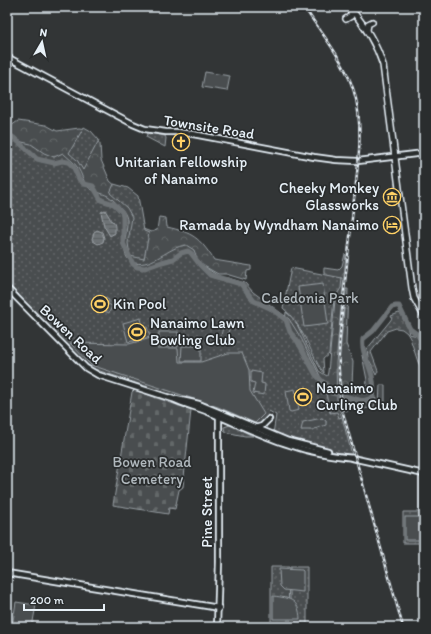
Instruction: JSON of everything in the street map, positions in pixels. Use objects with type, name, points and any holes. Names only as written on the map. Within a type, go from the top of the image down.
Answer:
[{"type":"main road","points":[[346,18],[350,16],[350,8]]},
{"type":"main road","points":[[350,8],[375,43],[383,65],[412,288],[414,298],[424,316]]},
{"type":"main road","points":[[367,30],[368,24],[372,22]]},
{"type":"street","name":"Townsite Road","points":[[7,57],[123,119],[145,128],[193,134],[336,160],[358,161],[424,153]]},
{"type":"street","name":"Bowen Road","points":[[7,288],[86,368],[98,375],[173,399],[199,404],[268,435]]},
{"type":"street","name":"Bowen Road","points":[[219,414],[229,422],[268,435]]},
{"type":"street","name":"Pine Street","points":[[219,414],[219,627]]},
{"type":"street","points":[[255,428],[262,426],[269,419]]},
{"type":"street","points":[[219,428],[229,422]]},
{"type":"street","points":[[268,435],[311,451],[354,458],[424,474]]},
{"type":"street","points":[[7,573],[219,610]]},
{"type":"green space","points":[[205,72],[230,76],[227,91],[202,87]]},
{"type":"green space","points":[[18,121],[46,125],[57,131],[79,128],[87,129],[100,144],[101,160],[110,181],[117,187],[143,229],[151,232],[157,230],[159,217],[166,218],[167,227],[183,231],[195,237],[204,246],[214,260],[251,266],[251,270],[247,271],[246,280],[226,274],[218,274],[204,266],[191,265],[7,280],[7,126],[11,126]]},
{"type":"green space","points":[[84,127],[91,131],[99,140],[83,170],[77,160],[69,153]]},
{"type":"green space","points":[[149,133],[165,136],[165,147],[146,137]]},
{"type":"green space","points":[[7,135],[22,142],[31,144],[44,153],[54,157],[63,153],[79,170],[85,183],[90,189],[108,196],[118,205],[126,216],[127,221],[125,249],[129,260],[135,263],[148,262],[173,249],[186,245],[194,250],[198,261],[203,266],[220,277],[245,283],[253,292],[289,319],[301,338],[324,384],[330,413],[337,412],[339,418],[342,417],[352,455],[294,444],[273,434],[276,415],[269,411],[265,430],[241,418],[88,367],[7,285]]},
{"type":"green space","points":[[114,184],[128,188],[138,196],[144,231],[149,233],[144,259],[130,256],[128,243],[132,217],[127,208],[110,193]]},
{"type":"green space","points":[[345,254],[336,363],[337,399],[346,435],[328,425],[331,410],[320,387],[283,343],[286,312],[295,320],[319,371],[327,376],[335,300],[333,288],[326,279],[324,268],[338,270],[342,266]]},
{"type":"green space","name":"Caledonia Park","points":[[291,268],[342,278],[341,288],[334,299],[329,354],[323,359],[324,373],[300,329],[283,308]]},
{"type":"green space","points":[[323,284],[328,324],[304,327],[298,287]]},
{"type":"green space","points":[[346,289],[348,289],[346,344],[353,362],[352,385],[355,390],[366,390],[367,380],[362,355],[369,369],[372,385],[372,396],[365,399],[342,395],[339,363]]},
{"type":"green space","name":"Kin Pool","points":[[98,295],[109,300],[108,304],[112,306],[109,313],[91,305],[95,297]]},
{"type":"green space","points":[[399,313],[402,315],[409,334],[418,336],[420,340],[418,344],[423,349],[424,353],[424,373],[418,362],[407,333],[402,329],[396,328],[387,331],[371,352],[378,371],[376,375],[368,359],[367,349],[390,321],[392,318],[391,316]]},
{"type":"green space","name":"Nanaimo Lawn Bowling Club","points":[[141,318],[143,328],[147,327],[150,337],[128,342],[123,323]]},
{"type":"green space","points":[[223,327],[229,329],[227,341],[220,340]]},
{"type":"green space","points":[[159,332],[178,332],[178,346],[159,346]]},
{"type":"green space","points":[[155,337],[157,348],[178,348],[179,362],[201,362],[228,353],[242,353],[249,370],[250,391],[264,414],[255,423],[218,407],[91,365],[70,343],[129,344]]},
{"type":"green space","points":[[182,346],[201,346],[201,361],[181,361]]},
{"type":"green space","points":[[251,371],[262,373],[261,383],[265,384],[264,395],[253,393],[255,383],[251,382]]},
{"type":"green space","points":[[380,385],[385,385],[385,404],[379,404]]},
{"type":"green space","points":[[295,389],[299,410],[291,412],[289,411],[286,391]]},
{"type":"green space","name":"Bowen Road Cemetery","points":[[134,390],[191,410],[183,487],[179,490],[175,509],[169,508],[168,514],[113,505],[132,392]]},
{"type":"green space","points":[[376,398],[374,407],[363,409],[357,406],[346,411],[345,400],[368,403]]},
{"type":"green space","points":[[322,418],[326,421],[326,425],[312,430],[301,430],[303,422]]},
{"type":"green space","points":[[230,425],[253,436],[225,432],[224,427]]},
{"type":"green space","points":[[419,477],[424,478],[424,543],[403,543],[403,512],[419,512]]},
{"type":"green space","points":[[405,517],[424,517],[424,540],[405,540]]},
{"type":"green space","points":[[271,567],[289,567],[288,623],[271,623]]},
{"type":"green space","points":[[290,567],[307,567],[307,624],[290,623]]},
{"type":"green space","points":[[279,569],[302,570],[303,592],[284,590],[280,586]]},
{"type":"green space","points":[[273,596],[293,601],[298,608],[300,619],[273,619]]},
{"type":"green space","points":[[16,602],[36,605],[32,627],[12,627]]},
{"type":"shaded area","points":[[105,210],[110,220],[115,225],[115,233],[110,236],[104,226],[101,212]]},
{"type":"shaded area","points":[[97,230],[102,232],[104,238],[103,242],[98,244],[92,239],[94,232]]},
{"type":"waterway","points":[[7,134],[14,138],[37,159],[54,163],[62,161],[68,162],[73,166],[79,179],[84,184],[93,186],[101,200],[114,204],[122,212],[123,243],[133,264],[137,267],[145,268],[173,259],[181,253],[188,251],[210,275],[241,284],[254,301],[272,309],[286,320],[290,332],[298,342],[316,375],[332,393],[363,401],[373,398],[373,381],[364,353],[363,339],[373,331],[392,307],[399,306],[410,329],[417,334],[424,344]]},
{"type":"railway","points":[[304,7],[341,62],[352,86],[358,111],[359,149],[341,323],[339,382],[343,413],[403,627]]},
{"type":"place","name":"Unitarian Fellowship of Nanaimo","points":[[181,142]]},
{"type":"place","name":"Cheeky Monkey Glassworks","points":[[392,197]]},
{"type":"place","name":"Ramada by Wyndham Nanaimo","points":[[392,225]]},
{"type":"place","name":"Kin Pool","points":[[100,304]]},
{"type":"place","name":"Nanaimo Lawn Bowling Club","points":[[137,332]]},
{"type":"place","name":"Nanaimo Curling Club","points":[[303,397]]}]
